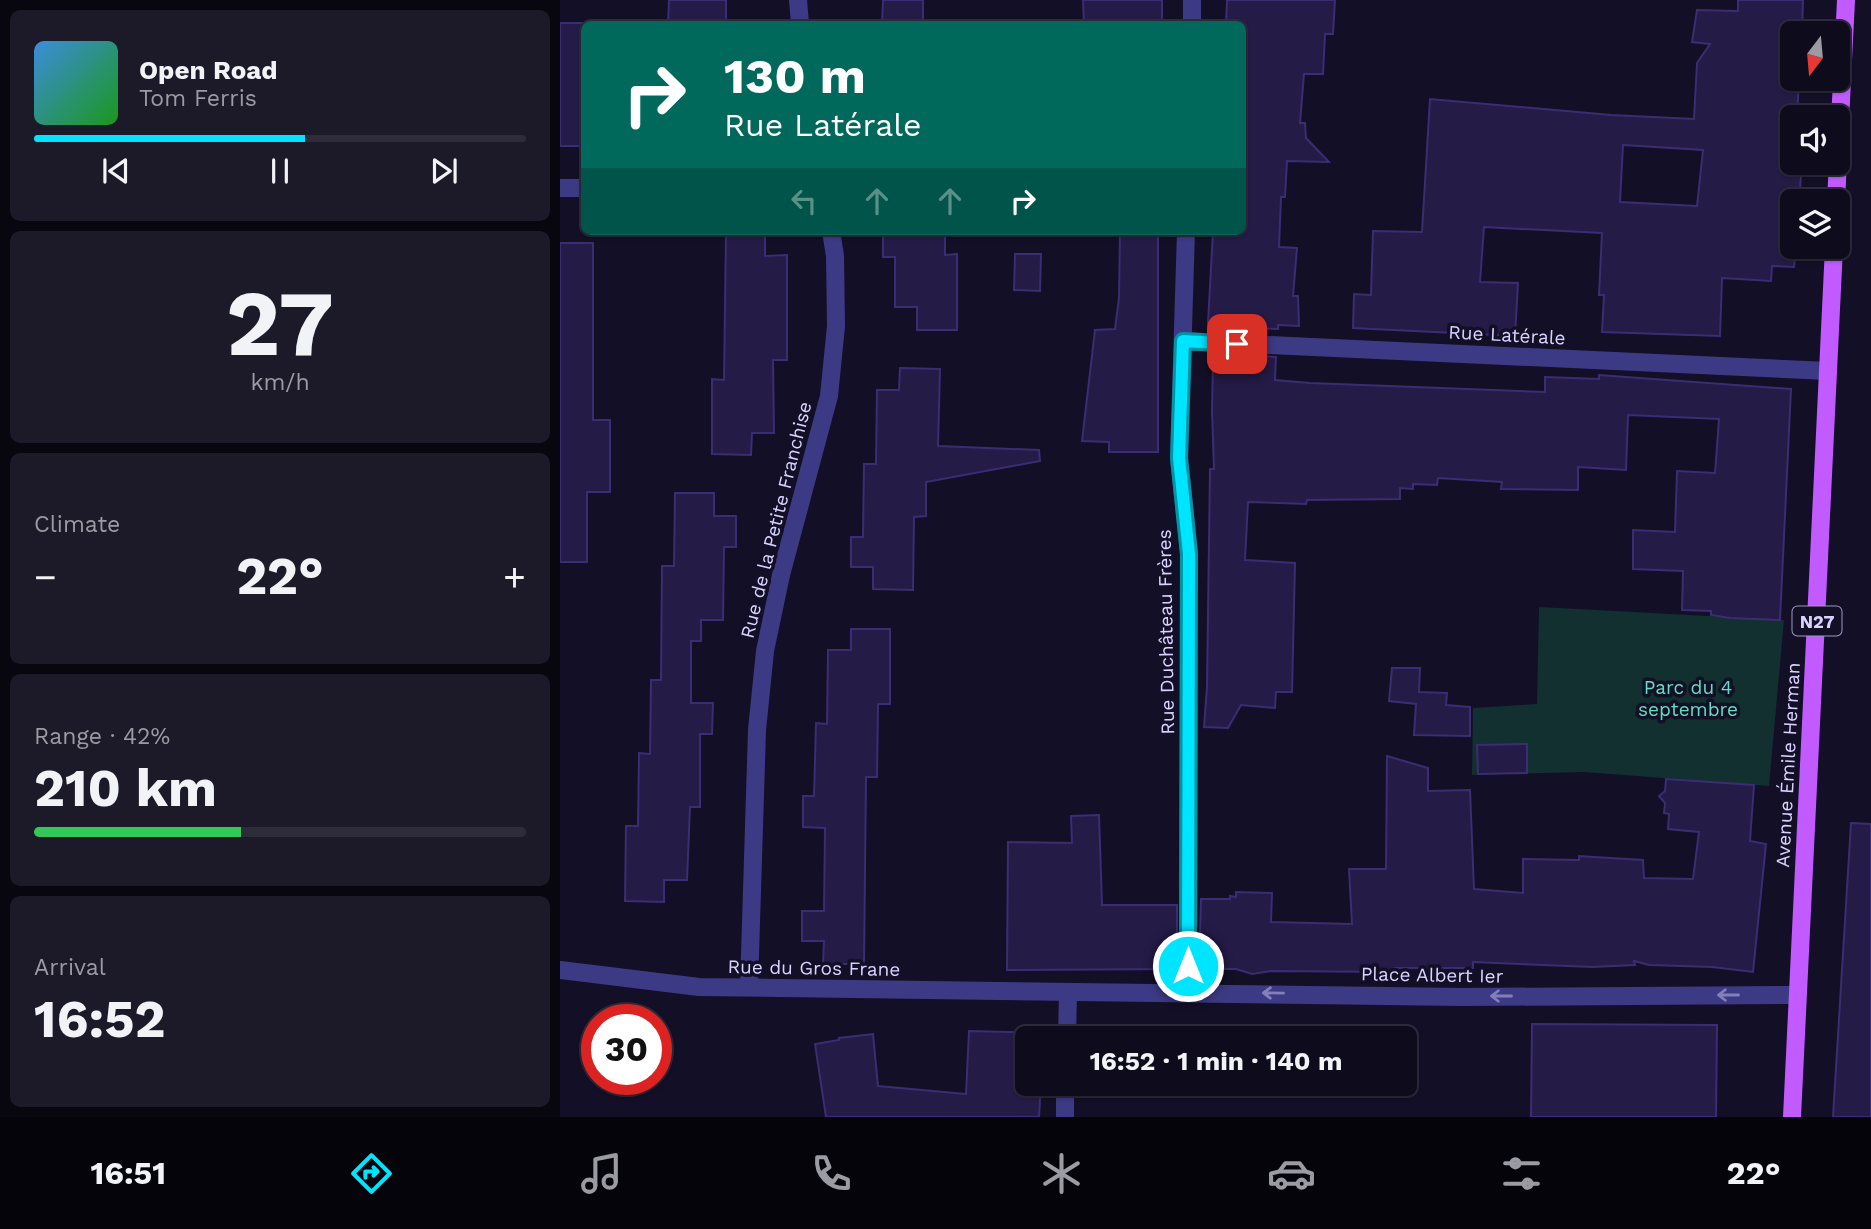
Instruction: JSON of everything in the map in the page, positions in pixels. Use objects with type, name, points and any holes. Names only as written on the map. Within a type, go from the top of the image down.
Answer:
[{"type":"main road","points":[[1837,189],[1846,0]]},
{"type":"main road","name":"Avenue Émile Herman","points":[[1792,1117],[1834,259]]},
{"type":"street","points":[[799,0],[800,21]]},
{"type":"street","points":[[1192,0],[1192,21]]},
{"type":"street","points":[[560,188],[581,188]]},
{"type":"street","name":"Rue de la Petite Franchise","points":[[749,987],[757,730],[765,651],[781,575],[829,396],[836,326],[835,256],[832,235]]},
{"type":"street","name":"Rue Duchâteau Frères","points":[[1186,235],[1179,458],[1189,554],[1188,992]]},
{"type":"street","name":"Rue Latérale","points":[[1183,341],[1829,372]]},
{"type":"street","name":"Rue du Gros Frane","points":[[560,970],[699,987],[1068,993]]},
{"type":"street","name":"Place Albert Ier","points":[[1068,993],[1188,992],[1462,997],[1797,996]]},
{"type":"street","points":[[1067,1026],[1068,993]]},
{"type":"street","points":[[1065,1096],[1065,1117]]},
{"type":"green space","name":"Parc du 4 septembre","points":[[1539,607],[1784,620],[1769,786],[1584,772],[1472,775],[1473,708],[1537,704]]},
{"type":"building","points":[[669,0],[726,0],[726,21],[668,21]]},
{"type":"building","points":[[883,0],[923,0],[923,21],[882,21]]},
{"type":"building","points":[[1083,0],[1162,0],[1162,21],[1084,21]]},
{"type":"building","points":[[1227,0],[1335,0],[1333,34],[1325,34],[1323,74],[1304,74],[1300,123],[1305,123],[1306,138],[1329,162],[1287,161],[1285,197],[1281,197],[1279,247],[1297,248],[1293,296],[1298,296],[1299,326],[1278,325],[1278,329],[1247,328],[1246,333],[1214,331],[1214,323],[1208,323],[1213,235],[1246,235],[1246,21],[1226,21]]},
{"type":"building","points":[[1738,0],[1803,0],[1802,21],[1780,21],[1780,91],[1798,91],[1798,105],[1780,105],[1780,175],[1801,175],[1800,189],[1780,189],[1780,259],[1795,259],[1794,267],[1772,266],[1771,281],[1722,278],[1720,336],[1602,332],[1604,295],[1599,295],[1602,233],[1484,227],[1480,282],[1518,283],[1515,336],[1353,328],[1354,294],[1371,295],[1373,231],[1422,232],[1430,99],[1611,115],[1694,119],[1697,63],[1710,44],[1692,42],[1697,10],[1738,11]],"holes":[[[1623,145],[1703,150],[1697,206],[1620,202]]]},
{"type":"building","points":[[560,23],[581,23],[581,146],[560,146]]},
{"type":"building","points":[[726,235],[765,235],[765,256],[787,255],[787,360],[773,360],[774,433],[752,433],[751,455],[712,454],[712,379],[724,380]]},
{"type":"building","points":[[883,235],[945,235],[945,255],[957,254],[957,330],[917,330],[917,307],[895,307],[895,257],[883,257]]},
{"type":"building","points":[[1120,235],[1158,235],[1158,452],[1109,452],[1109,442],[1082,441],[1095,330],[1115,329],[1119,298]]},
{"type":"building","points":[[560,243],[593,243],[593,420],[610,420],[610,492],[587,492],[587,562],[560,562]]},
{"type":"building","points":[[1015,254],[1041,254],[1040,291],[1014,290]]},
{"type":"building","points":[[1213,354],[1276,357],[1275,380],[1310,383],[1545,392],[1545,377],[1599,379],[1599,375],[1791,389],[1780,620],[1730,618],[1711,615],[1711,611],[1682,610],[1683,571],[1633,569],[1633,530],[1675,532],[1677,471],[1715,473],[1719,419],[1628,415],[1626,470],[1578,467],[1578,490],[1501,489],[1502,482],[1438,478],[1437,485],[1413,484],[1413,489],[1400,488],[1400,499],[1307,500],[1306,504],[1248,502],[1245,560],[1295,563],[1292,692],[1276,692],[1275,708],[1241,705],[1228,728],[1204,727],[1210,469],[1214,469]]},
{"type":"building","points":[[900,368],[940,369],[938,446],[1039,450],[1040,461],[926,482],[926,516],[914,517],[913,590],[873,589],[873,567],[851,567],[851,537],[863,537],[864,464],[876,464],[877,390],[899,390]]},
{"type":"building","points":[[675,493],[714,493],[714,516],[736,516],[736,547],[724,547],[723,620],[701,620],[701,641],[691,641],[691,703],[713,703],[712,734],[700,734],[700,807],[690,807],[687,880],[664,880],[664,902],[625,901],[626,826],[638,826],[639,753],[650,754],[651,680],[661,680],[662,566],[674,566]]},
{"type":"building","points":[[851,629],[890,629],[890,704],[878,704],[877,777],[866,777],[864,964],[823,964],[824,941],[802,941],[802,911],[824,911],[825,828],[803,827],[803,796],[814,796],[816,723],[827,724],[828,650],[851,650]]},
{"type":"building","points":[[1392,668],[1420,668],[1419,692],[1447,693],[1446,705],[1470,707],[1470,736],[1414,735],[1416,704],[1389,701]]},
{"type":"building","points":[[1527,744],[1527,773],[1478,774],[1477,745]]},
{"type":"building","points":[[1387,756],[1428,768],[1428,791],[1470,790],[1474,889],[1523,893],[1523,859],[1579,860],[1579,856],[1643,860],[1644,878],[1693,879],[1699,832],[1668,829],[1669,814],[1664,813],[1665,803],[1659,796],[1665,791],[1666,779],[1754,785],[1750,841],[1766,844],[1753,972],[1712,967],[1649,965],[1634,961],[1635,965],[1592,967],[1473,962],[1473,968],[1394,968],[1394,972],[1271,971],[1252,974],[1236,969],[1199,969],[1201,899],[1230,899],[1230,896],[1236,897],[1236,892],[1272,893],[1271,922],[1352,924],[1349,869],[1386,869]]},
{"type":"building","points":[[1099,815],[1102,905],[1177,905],[1177,969],[1007,970],[1008,842],[1072,843],[1071,816]]},
{"type":"building","points":[[1851,823],[1871,824],[1871,1117],[1833,1117]]},
{"type":"building","points":[[1532,1024],[1717,1025],[1716,1117],[1531,1117]]},
{"type":"building","points":[[969,1031],[1015,1032],[1015,1096],[1040,1096],[1039,1117],[826,1117],[815,1044],[873,1034],[878,1086],[966,1094]]},
{"type":"route","points":[[1188,966],[1189,554],[1179,458],[1183,341],[1237,344]]}]
